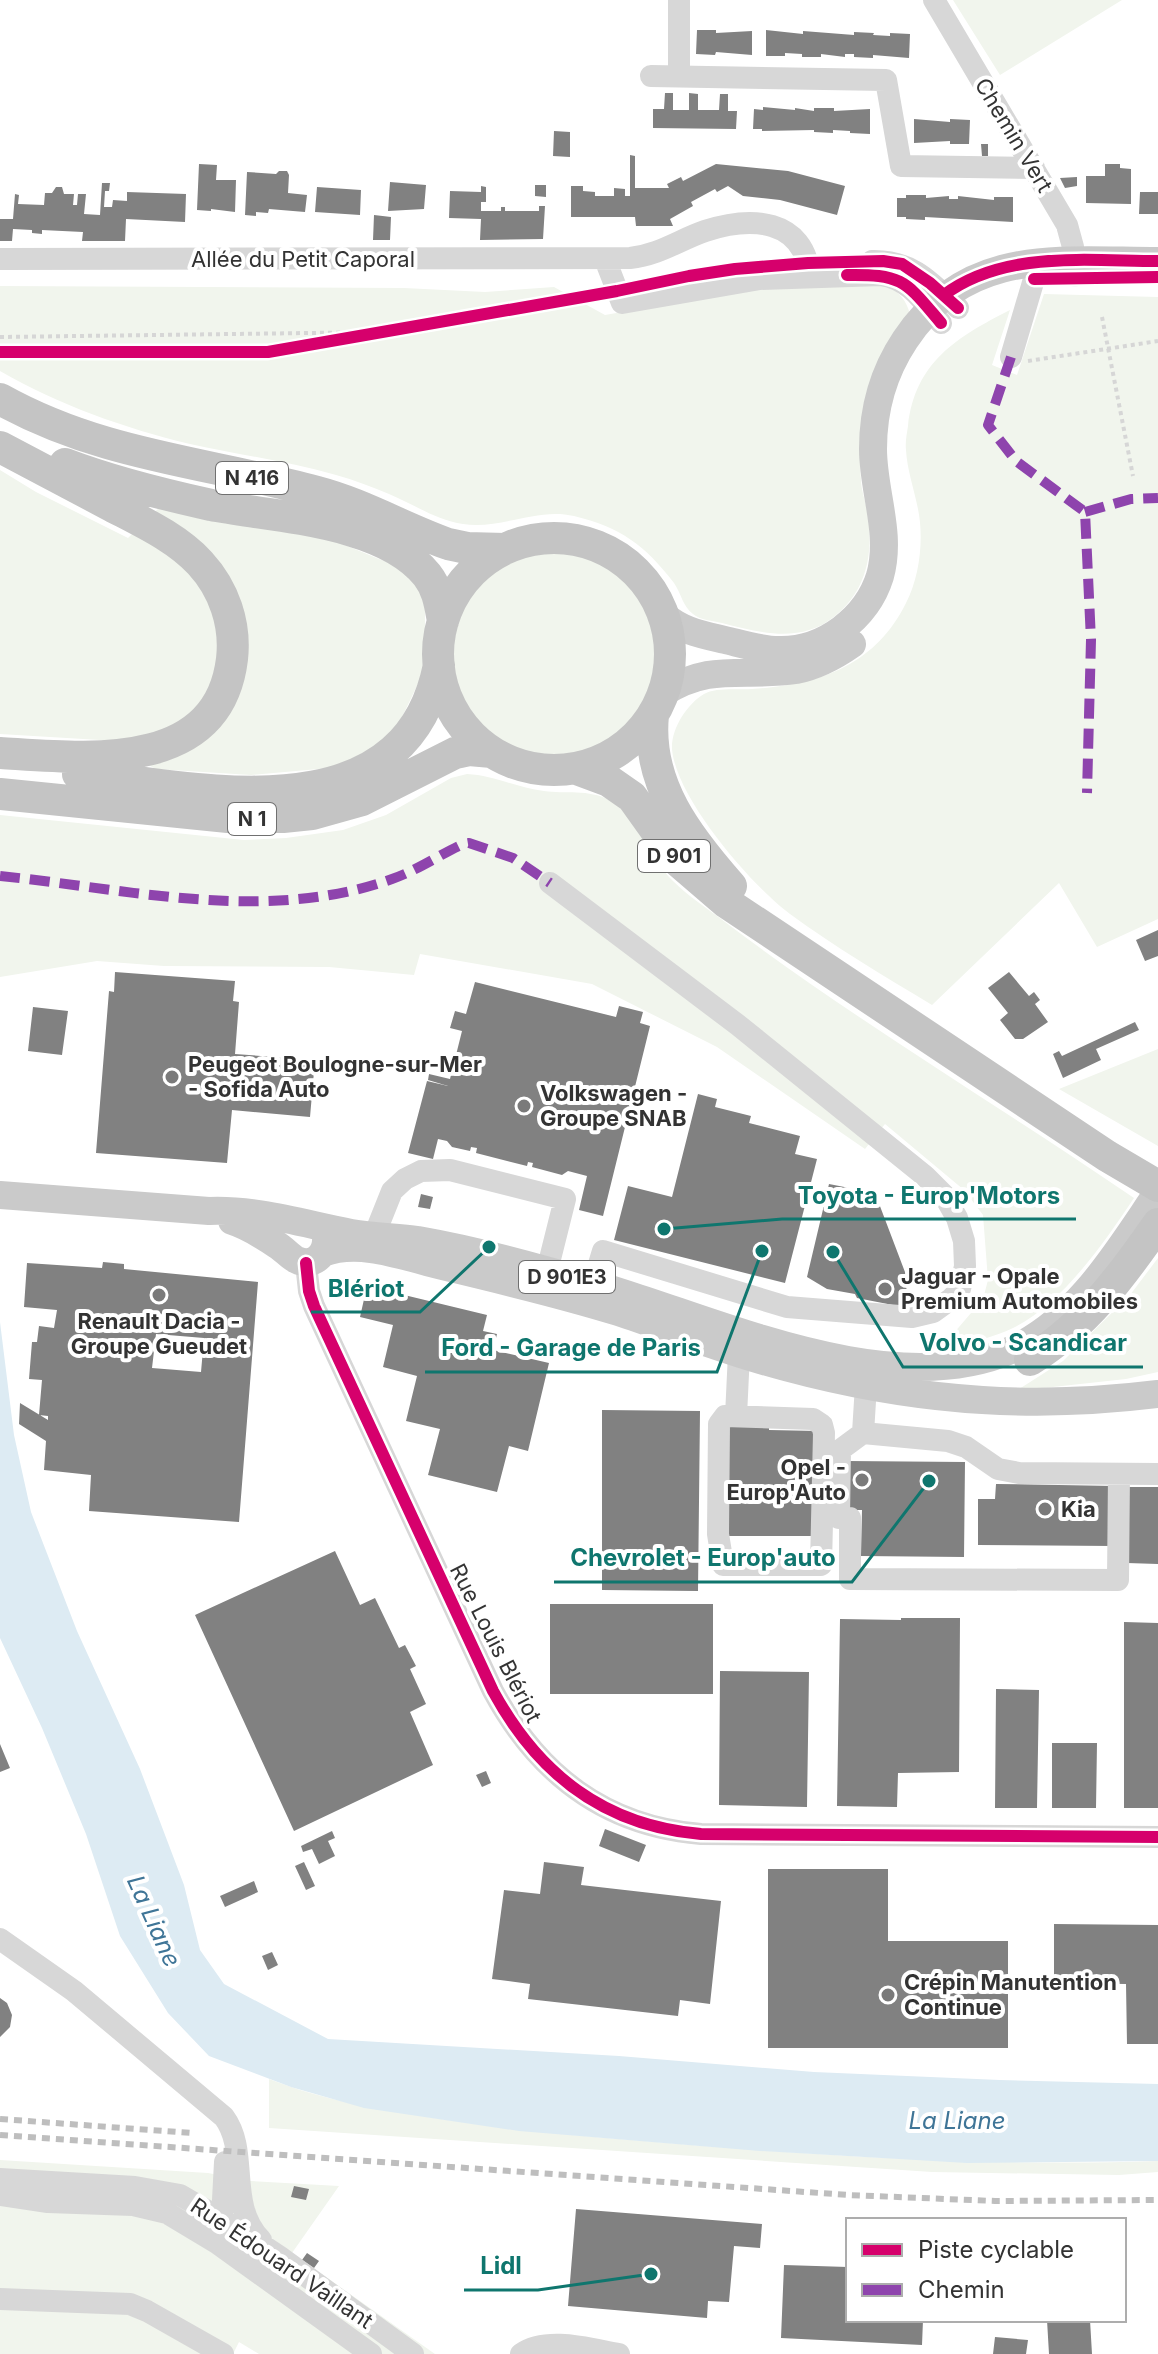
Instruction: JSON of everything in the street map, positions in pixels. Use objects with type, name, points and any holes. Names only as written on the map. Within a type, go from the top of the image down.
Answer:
[{"type":"highway","name":"N 416","points":[[0,399],[42,419],[125,449],[338,497],[448,544],[505,549]]},
{"type":"highway","name":"N 416","points":[[0,434],[57,461],[129,485],[212,505],[322,522],[373,540],[409,559],[427,575],[438,597],[443,621]]},
{"type":"highway","points":[[0,447],[180,545],[198,561],[219,588],[233,637],[225,685],[212,710],[183,735],[145,752],[121,757],[0,753]]},
{"type":"highway","points":[[546,538],[563,538],[595,545],[618,557],[637,573],[653,593],[664,615],[670,651],[669,672],[658,704],[640,732],[619,750],[595,763],[574,768],[535,768],[509,761],[473,736],[458,718],[447,696],[439,665],[443,621],[453,598],[467,578],[485,561],[505,549],[546,538]]},
{"type":"highway","name":"N 1","points":[[0,763],[231,792],[272,792],[313,786],[365,770],[397,747],[425,708],[439,665]]},
{"type":"highway","name":"D 901","points":[[658,704],[651,740],[654,759],[679,820],[722,876],[783,940]]},
{"type":"highway","name":"N 1","points":[[0,794],[228,817],[283,817],[312,814],[362,800],[455,753],[469,750],[492,752]]},
{"type":"highway","name":"D 901","points":[[574,768],[609,781],[632,797],[683,866],[727,903],[918,1030],[1111,1150],[1158,1189]]},
{"type":"highway","name":"D 901","points":[[1111,1150],[1158,1169]]},
{"type":"highway","name":"D 901E3","points":[[1030,1360],[1063,1337],[1092,1310],[1119,1279],[1158,1224]]},
{"type":"main road","points":[[658,704],[686,680],[703,675],[789,671],[818,663],[849,646],[876,620],[897,580],[902,548],[901,517],[891,460],[894,413],[908,372],[943,309],[1001,287],[1074,269],[1158,261]]},
{"type":"main road","points":[[664,615],[693,632],[784,650],[803,648],[822,641],[842,628],[861,610],[877,582],[884,555],[883,524],[873,456],[879,399],[895,357],[973,278],[997,270],[1034,263],[1158,277]]},
{"type":"main road","name":"D 901E3","points":[[0,1195],[209,1211],[235,1210],[374,1236],[428,1242],[694,1327],[871,1363],[932,1367],[983,1360],[1023,1344],[1059,1317],[1106,1267],[1158,1189]]},
{"type":"main road","points":[[209,1211],[249,1227],[306,1257]]},
{"type":"main road","points":[[306,1257],[286,1243],[287,1234],[308,1223]]},
{"type":"main road","name":"D 901E3","points":[[306,1257],[347,1248],[370,1250],[538,1279],[593,1284],[694,1327],[739,1353],[807,1373],[869,1386],[996,1403],[1061,1402],[1158,1394]]},
{"type":"main road","name":"D 901E3","points":[[869,1386],[959,1383],[998,1374],[1030,1360]]},
{"type":"street","points":[[679,0],[679,76]]},
{"type":"street","name":"Chemin Vert","points":[[934,0],[1070,231],[1074,269]]},
{"type":"street","points":[[651,76],[886,80],[901,166],[1034,168]]},
{"type":"street","name":"Allée du Petit Caporal","points":[[0,259],[605,259],[651,255],[706,231],[755,223],[786,231],[800,244],[809,270]]},
{"type":"street","points":[[605,259],[622,303],[809,270],[897,263],[917,272],[943,309]]},
{"type":"street","points":[[1011,357],[1034,279]]},
{"type":"street","points":[[550,883],[738,1025],[913,1164],[951,1206],[964,1241],[965,1266],[960,1289],[942,1306],[912,1317],[787,1307],[603,1251],[593,1284]]},
{"type":"street","points":[[374,1236],[386,1201],[398,1185],[421,1171],[450,1170],[565,1199],[538,1279]]},
{"type":"street","name":"Rue Louis Blériot","points":[[306,1257],[309,1291],[314,1306],[493,1691],[531,1749],[555,1773],[587,1797],[640,1823],[701,1834],[1158,1837]]},
{"type":"street","points":[[694,1327],[713,1285]]},
{"type":"street","points":[[736,1416],[739,1353]]},
{"type":"street","points":[[863,1433],[869,1386]]},
{"type":"street","points":[[725,1416],[736,1416],[813,1419],[822,1425],[821,1565],[723,1565],[718,1534],[719,1424],[725,1416]]},
{"type":"street","points":[[1119,1474],[1118,1580],[850,1579],[850,1518],[839,1518],[840,1450],[863,1433],[948,1441],[966,1447],[998,1469],[1019,1473],[1158,1474]]},
{"type":"street","points":[[0,1939],[74,1991],[228,2122],[233,2135],[239,2188],[249,2224],[280,2257]]},
{"type":"street","points":[[212,2107],[221,2134],[225,2170],[219,2213],[238,2257]]},
{"type":"street","points":[[167,2201],[204,2191],[216,2183],[225,2170]]},
{"type":"street","name":"Rue Édouard Vaillant","points":[[0,2179],[125,2187],[219,2213],[413,2354]]},
{"type":"street","points":[[219,2213],[239,2188]]},
{"type":"street","name":"Rue Édouard Vaillant","points":[[0,2195],[48,2202],[122,2204],[167,2201]]},
{"type":"street","name":"Rue Édouard Vaillant","points":[[167,2201],[188,2223],[371,2354]]},
{"type":"street","points":[[0,2299],[130,2304],[223,2354]]},
{"type":"street","points":[[521,2354],[530,2348],[547,2345],[619,2354]]},
{"type":"path","points":[[1102,317],[1133,476]]},
{"type":"path","points":[[0,337],[387,332]]},
{"type":"path","points":[[295,347],[387,332]]},
{"type":"path","points":[[1011,357],[1032,363],[1158,341]]},
{"type":"shaded area","points":[[953,0],[1122,0],[1000,75]]},
{"type":"shaded area","points":[[0,286],[404,288],[485,292],[554,287],[605,315],[747,290],[888,286],[902,297],[910,314],[864,436],[860,469],[870,540],[866,568],[855,594],[846,605],[822,625],[808,630],[766,633],[703,619],[690,611],[674,583],[642,548],[618,532],[590,520],[546,514],[491,524],[453,522],[343,477],[165,438],[116,423],[45,394],[0,371]]},
{"type":"shaded area","points":[[1044,294],[1158,297],[1158,919],[1097,947],[1059,883],[932,1005],[807,926],[756,883],[701,815],[677,769],[672,741],[681,718],[704,694],[720,690],[776,687],[822,677],[861,657],[893,625],[911,592],[920,557],[920,520],[906,444],[912,404],[919,385],[929,368],[956,342],[1010,310],[992,365],[1017,375]]},
{"type":"shaded area","points":[[0,470],[36,492],[128,538],[162,505],[323,536],[406,570],[425,596],[425,669],[393,736],[352,766],[251,775],[156,769],[100,740],[0,734]]},
{"type":"shaded area","points":[[553,552],[592,560],[610,569],[625,582],[638,597],[647,615],[655,654],[647,693],[638,711],[625,726],[610,739],[592,748],[553,756],[514,748],[496,739],[481,726],[468,711],[459,693],[451,654],[459,615],[468,597],[481,582],[496,569],[514,560]]},
{"type":"shaded area","points":[[467,774],[534,789],[585,793],[609,800],[628,816],[665,872],[698,902],[825,994],[1134,1198],[1081,1271],[1048,1304],[1013,1328],[954,1346],[947,1341],[983,1299],[988,1280],[983,1215],[964,1190],[885,1124],[865,1149],[717,1047],[592,984],[420,954],[414,975],[329,967],[164,966],[97,961],[0,977],[0,815],[244,840],[286,838],[343,830],[386,815],[451,778]]},
{"type":"shaded area","points":[[1158,1049],[1158,1146],[1059,1089]]},
{"type":"shaded area","points":[[1158,1258],[1158,1372],[1126,1379],[1016,1391],[1063,1361],[1130,1295]]},
{"type":"shaded area","points":[[269,2079],[310,2093],[371,2107],[459,2122],[557,2133],[895,2158],[1026,2162],[1158,2161],[1158,2172],[1119,2175],[932,2172],[269,2128]]},
{"type":"shaded area","points":[[0,2160],[208,2173],[251,2181],[339,2186],[292,2253],[435,2354],[259,2354],[239,2342],[233,2354],[0,2354]]},
{"type":"water","name":"La Liane","points":[[0,1322],[14,1435],[31,1512],[77,1631],[140,1769],[184,1885],[200,1950],[224,1984],[328,2039],[619,2056],[814,2072],[1158,2084],[1158,2161],[967,2163],[760,2151],[519,2131],[364,2108],[291,2087],[209,2056],[168,2013],[120,1936],[86,1834],[0,1638]]},
{"type":"building","points":[[697,30],[716,30],[716,33],[752,31],[752,55],[696,54]]},
{"type":"building","points":[[766,30],[803,34],[803,31],[854,35],[854,32],[890,36],[890,33],[910,34],[909,58],[854,57],[854,54],[845,54],[845,57],[821,54],[821,57],[802,57],[802,54],[785,53],[785,56],[766,56]]},
{"type":"building","points":[[665,93],[673,93],[673,110],[689,110],[689,93],[698,94],[698,110],[719,110],[720,94],[728,94],[728,111],[737,111],[736,129],[653,128],[653,109],[664,109]]},
{"type":"building","points":[[763,107],[814,111],[814,108],[834,108],[834,111],[870,109],[870,134],[833,130],[833,133],[753,129],[754,109],[763,110]]},
{"type":"building","points":[[914,119],[970,120],[969,144],[950,144],[950,141],[914,143]]},
{"type":"building","points":[[554,131],[570,132],[570,157],[553,156]]},
{"type":"building","points":[[981,144],[988,144],[988,156],[982,156]]},
{"type":"building","points":[[630,155],[635,156],[635,188],[669,188],[667,184],[681,177],[683,181],[716,164],[788,171],[845,186],[837,215],[780,200],[743,196],[728,186],[717,192],[715,189],[691,202],[693,206],[670,219],[673,226],[636,226],[635,217],[571,217],[571,186],[583,186],[583,191],[595,192],[595,196],[614,196],[614,188],[625,189],[625,196],[630,196]]},
{"type":"building","points":[[199,164],[217,165],[216,180],[236,180],[235,212],[197,210]]},
{"type":"building","points":[[1105,164],[1120,164],[1120,168],[1131,169],[1131,204],[1086,203],[1086,176],[1105,176]]},
{"type":"building","points":[[287,171],[289,175],[288,193],[307,195],[305,212],[269,209],[268,213],[256,212],[256,216],[245,215],[247,172],[276,174]]},
{"type":"building","points":[[1077,177],[1077,186],[1065,188],[1060,178]]},
{"type":"building","points":[[390,182],[426,185],[424,209],[388,211]]},
{"type":"building","points":[[102,183],[110,183],[109,191],[105,191],[104,207],[112,207],[113,200],[127,201],[127,192],[186,194],[185,222],[126,219],[125,241],[82,241],[83,232],[42,230],[42,234],[13,229],[12,241],[0,241],[0,219],[13,219],[15,194],[19,195],[18,204],[44,205],[45,193],[62,187],[64,194],[74,194],[73,205],[77,205],[78,194],[86,194],[84,214],[100,215]]},
{"type":"building","points":[[535,185],[546,185],[546,197],[535,196]]},
{"type":"building","points":[[481,186],[486,187],[486,202],[481,202],[481,211],[501,211],[501,207],[505,207],[505,211],[539,211],[539,206],[545,206],[543,239],[480,240],[481,219],[449,218],[450,191],[481,192]]},
{"type":"building","points":[[317,187],[361,190],[360,215],[315,212]]},
{"type":"building","points":[[1140,192],[1158,192],[1158,214],[1139,214]]},
{"type":"building","points":[[906,195],[994,200],[994,197],[1013,197],[1013,222],[897,217],[897,198],[906,198]]},
{"type":"building","points":[[374,215],[391,217],[390,240],[373,240]]},
{"type":"building","points":[[1158,930],[1158,956],[1145,961],[1136,940]]},
{"type":"building","points":[[115,972],[235,981],[233,1001],[239,1002],[235,1054],[315,1060],[310,1117],[232,1110],[227,1163],[96,1153],[109,991],[114,992]]},
{"type":"building","points":[[1009,972],[1029,996],[1034,992],[1040,1000],[1035,1004],[1048,1022],[1023,1039],[1015,1039],[1000,1020],[1008,1013],[988,988]]},
{"type":"building","points":[[475,982],[616,1017],[619,1006],[643,1012],[640,1023],[650,1026],[603,1216],[579,1210],[587,1176],[568,1171],[562,1175],[532,1167],[533,1163],[528,1162],[527,1166],[476,1153],[477,1148],[471,1147],[470,1151],[452,1147],[447,1141],[438,1139],[433,1159],[408,1153],[427,1081],[448,1086],[428,1080],[429,1074],[450,1079],[462,1031],[450,1028],[455,1011],[466,1014]]},
{"type":"building","points":[[33,1007],[68,1011],[62,1055],[28,1051]]},
{"type":"building","points":[[1135,1022],[1139,1030],[1096,1049],[1101,1060],[1063,1078],[1053,1054],[1059,1051],[1062,1056]]},
{"type":"building","points":[[698,1094],[717,1099],[715,1107],[751,1116],[749,1123],[800,1136],[795,1154],[817,1159],[785,1283],[614,1240],[628,1186],[672,1197]]},
{"type":"building","points":[[829,1184],[875,1193],[908,1280],[903,1307],[827,1289],[807,1277]]},
{"type":"building","points":[[421,1194],[433,1197],[430,1209],[418,1207]]},
{"type":"building","points":[[103,1262],[124,1264],[124,1269],[258,1282],[239,1522],[89,1511],[91,1475],[44,1470],[46,1441],[19,1424],[20,1403],[39,1415],[42,1380],[29,1379],[32,1342],[37,1342],[39,1326],[54,1328],[57,1310],[24,1307],[27,1263],[102,1268]],"holes":[[[156,1334],[204,1338],[201,1372],[152,1368]]]},
{"type":"building","points":[[367,1286],[487,1315],[483,1331],[497,1334],[493,1350],[549,1363],[528,1451],[509,1446],[497,1492],[428,1475],[440,1429],[406,1421],[417,1376],[383,1367],[393,1325],[360,1317]]},
{"type":"building","points":[[602,1410],[700,1411],[698,1591],[602,1590]]},
{"type":"building","points":[[728,1426],[818,1431],[818,1536],[728,1536]]},
{"type":"building","points":[[847,1461],[965,1462],[964,1557],[861,1556],[862,1510],[847,1510]]},
{"type":"building","points":[[996,1484],[1115,1486],[1114,1546],[978,1545],[978,1499],[995,1499]]},
{"type":"building","points":[[1128,1487],[1158,1487],[1158,1564],[1127,1563]]},
{"type":"building","points":[[335,1551],[360,1605],[375,1598],[399,1648],[405,1645],[416,1666],[410,1669],[426,1704],[410,1712],[433,1765],[294,1831],[195,1615]]},
{"type":"building","points":[[550,1604],[713,1604],[713,1694],[550,1694]]},
{"type":"building","points":[[960,1618],[959,1772],[898,1773],[897,1807],[837,1806],[840,1619]]},
{"type":"building","points":[[1124,1622],[1158,1623],[1158,1808],[1124,1808]]},
{"type":"building","points":[[720,1671],[809,1672],[807,1807],[719,1805]]},
{"type":"building","points":[[996,1689],[1039,1690],[1037,1808],[995,1808]]},
{"type":"building","points":[[1052,1743],[1097,1743],[1096,1808],[1052,1808]]},
{"type":"building","points":[[0,1744],[10,1768],[0,1772]]},
{"type":"building","points":[[486,1771],[491,1783],[482,1787],[476,1775]]},
{"type":"building","points":[[605,1829],[646,1845],[639,1862],[599,1846]]},
{"type":"building","points":[[332,1831],[335,1838],[328,1841],[335,1856],[319,1864],[312,1849],[303,1852],[301,1846]]},
{"type":"building","points":[[304,1862],[315,1886],[306,1890],[295,1866]]},
{"type":"building","points":[[544,1862],[584,1867],[581,1885],[721,1901],[710,2004],[680,2000],[678,2016],[528,1999],[530,1984],[492,1979],[504,1890],[540,1894]]},
{"type":"building","name":"Crépin Manutention Continue","points":[[768,1869],[888,1869],[888,1941],[1008,1941],[1008,2048],[768,2048]]},
{"type":"building","points":[[254,1881],[258,1892],[225,1907],[220,1896]]},
{"type":"building","points":[[1054,1924],[1158,1925],[1158,2044],[1127,2044],[1126,1984],[1054,1983]]},
{"type":"building","points":[[272,1952],[278,1965],[268,1970],[262,1956]]},
{"type":"building","points":[[0,1998],[7,2003],[12,2015],[10,2027],[0,2037]]},
{"type":"building","points":[[294,2186],[309,2189],[306,2200],[291,2197]]},
{"type":"building","points":[[576,2209],[762,2224],[760,2248],[734,2246],[729,2302],[708,2301],[707,2318],[568,2306]]},
{"type":"building","points":[[307,2253],[319,2261],[314,2268],[302,2260]]},
{"type":"building","points":[[784,2265],[846,2267],[846,2322],[923,2322],[922,2345],[781,2338]]},
{"type":"building","points":[[1047,2322],[1090,2322],[1092,2354],[1049,2354]]},
{"type":"building","points":[[995,2337],[1028,2340],[1026,2354],[993,2354]]},
{"type":"railway","points":[[0,2119],[192,2133]]},
{"type":"railway","points":[[0,2135],[848,2195],[995,2201],[1158,2200]]},
{"type":"marked path","points":[[1011,357],[988,425],[1016,461],[1085,512],[1091,640],[1087,793]]},
{"type":"marked path","points":[[1085,512],[1131,499],[1158,498]]},
{"type":"marked path","points":[[0,876],[197,899],[296,899],[344,892],[392,879],[469,843],[513,858],[550,883]]},
{"type":"cycle path","points":[[944,295],[968,281],[1020,264],[1075,260],[1158,261]]},
{"type":"cycle path","points":[[0,352],[268,352],[689,276],[808,263],[883,261],[902,264],[958,308]]},
{"type":"cycle path","points":[[847,275],[881,276],[902,283],[920,298],[941,323]]},
{"type":"cycle path","points":[[1034,279],[1158,277]]},
{"type":"cycle path","points":[[306,1263],[314,1306],[493,1691],[531,1747],[553,1771],[578,1791],[634,1820],[701,1834],[1158,1837]]},
{"type":"place","name":"Peugeot Boulogne-sur-Mer - Sofida Auto","points":[[172,1077]]},
{"type":"place","name":"Volkswagen - Groupe SNAB","points":[[524,1106]]},
{"type":"place","name":"Toyota - Europ'Motors","points":[[664,1229]]},
{"type":"place","name":"Blériot","points":[[489,1247]]},
{"type":"place","name":"Ford - Garage de Paris","points":[[762,1251]]},
{"type":"place","name":"Volvo - Scandicar","points":[[833,1252]]},
{"type":"place","name":"Jaguar - Opale Premium Automobiles","points":[[885,1289]]},
{"type":"place","name":"Renault Dacia - Groupe Gueudet","points":[[159,1295]]},
{"type":"place","name":"Opel - Europ'Auto","points":[[862,1480]]},
{"type":"place","name":"Chevrolet - Europ'auto","points":[[929,1481]]},
{"type":"place","name":"Kia","points":[[1045,1509]]},
{"type":"place","name":"Crépin Manutention Continue","points":[[888,1995]]},
{"type":"place","name":"Lidl","points":[[651,2274]]}]
